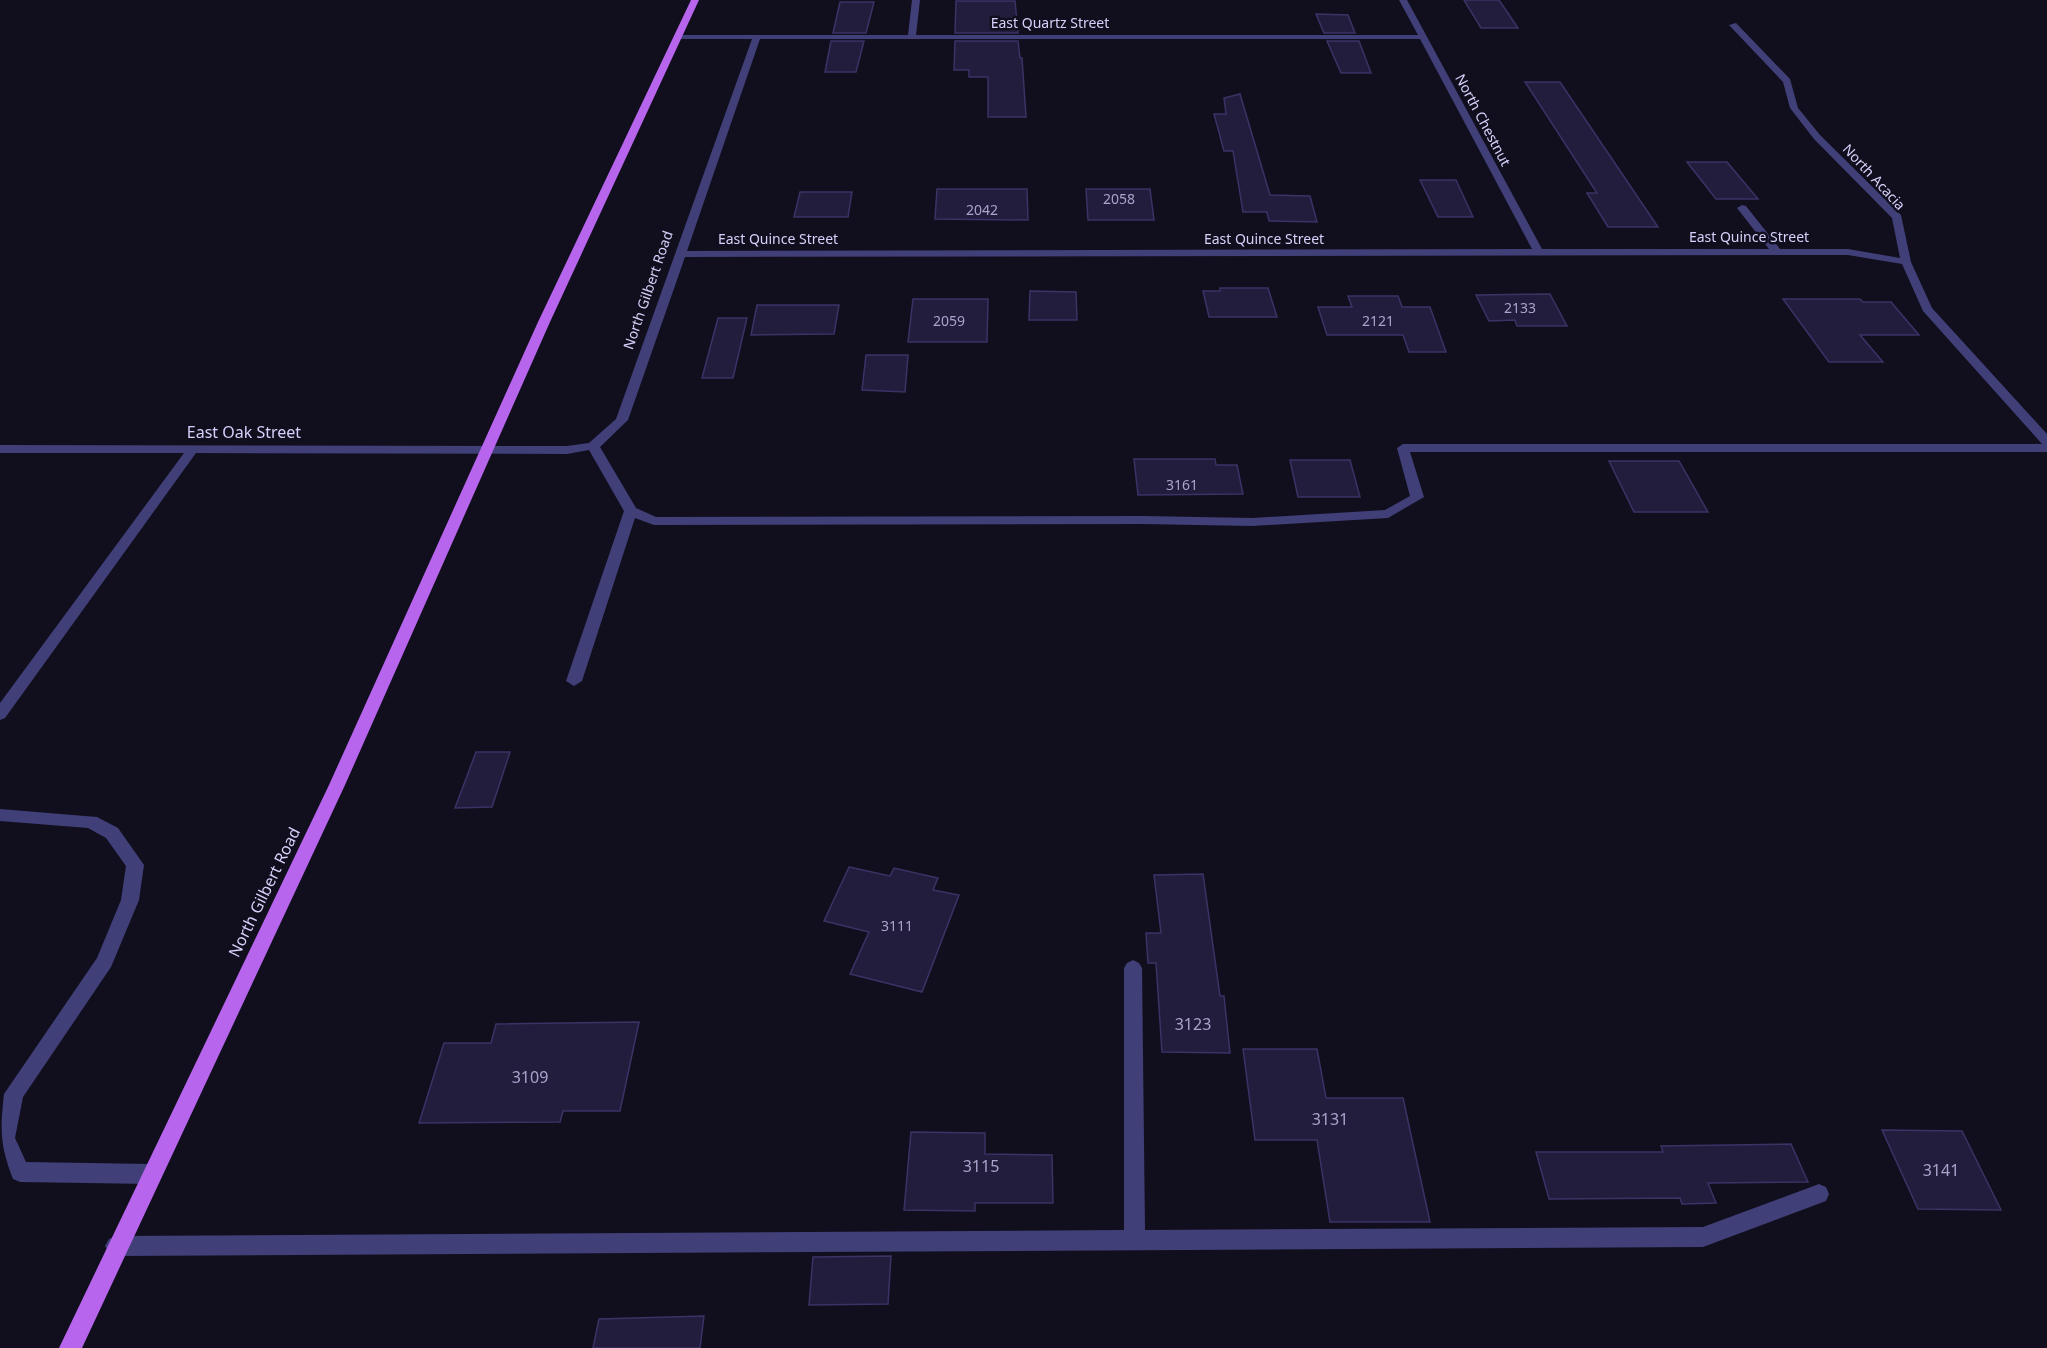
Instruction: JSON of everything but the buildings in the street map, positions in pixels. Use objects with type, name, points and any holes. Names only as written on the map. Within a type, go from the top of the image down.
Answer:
[{"type":"main road","name":"North Gilbert Road","points":[[70,1348],[116,1246],[337,785],[549,312],[695,0]]},
{"type":"street","points":[[912,37],[916,0]]},
{"type":"street","name":"North Chestnut","points":[[1403,0],[1539,253]]},
{"type":"street","name":"North Acacia","points":[[1733,25],[1787,81],[1794,108],[1816,137],[1897,217],[1906,262],[1927,309],[2047,442]]},
{"type":"street","name":"East Quartz Street","points":[[677,37],[1422,37]]},
{"type":"street","name":"North Gilbert Road","points":[[593,446],[622,420],[757,37]]},
{"type":"street","points":[[1742,208],[1777,252]]},
{"type":"street","name":"East Quince Street","points":[[679,254],[1848,252],[1906,262]]},
{"type":"street","points":[[488,450],[577,450],[593,446],[631,511],[654,521],[1143,520],[1252,522],[1388,514],[1417,497],[1402,448],[2047,447]]},
{"type":"street","points":[[0,714],[194,448]]},
{"type":"street","name":"East Oak Street","points":[[0,449],[488,450]]},
{"type":"street","points":[[574,681],[631,511]]},
{"type":"street","points":[[0,815],[91,822],[112,833],[135,865],[130,900],[105,962],[14,1094],[5,1138],[21,1172],[151,1174]]},
{"type":"street","points":[[1133,968],[1135,1240]]},
{"type":"street","points":[[116,1246],[1703,1238],[1819,1194]]}]
